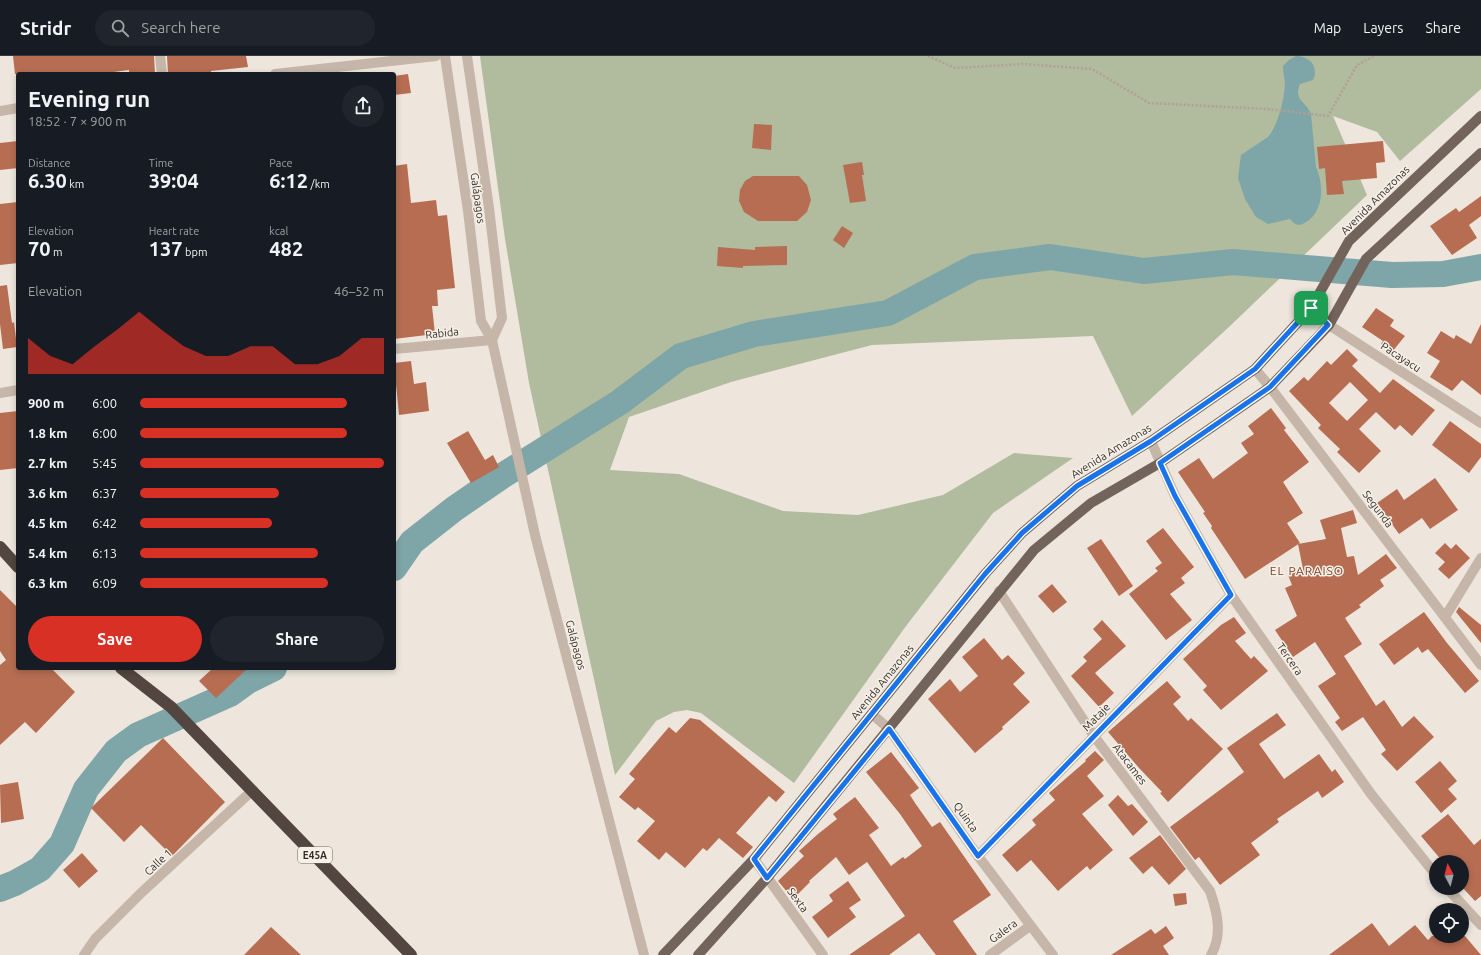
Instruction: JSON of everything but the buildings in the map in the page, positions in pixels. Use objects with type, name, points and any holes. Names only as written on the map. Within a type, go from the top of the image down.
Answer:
[{"type":"highway","points":[[0,547],[16,565]]},
{"type":"highway","name":"E45A","points":[[124,670],[171,706],[411,955]]},
{"type":"main road","name":"Avenida Amazonas","points":[[663,955],[754,859],[985,574],[1022,533],[1077,486],[1151,441],[1255,369],[1311,308],[1349,241],[1481,116]]},
{"type":"main road","points":[[698,955],[767,878],[1034,550],[1091,503],[1160,463],[1270,387],[1328,325],[1366,259],[1481,153]]},
{"type":"street","points":[[160,56],[162,72]]},
{"type":"street","points":[[293,72],[436,56]]},
{"type":"street","name":"Galápagos","points":[[445,56],[468,211],[481,321],[492,340],[534,535],[644,955]]},
{"type":"street","name":"Galápagos","points":[[467,56],[490,216],[502,318],[492,340]]},
{"type":"street","points":[[0,110],[16,108]]},
{"type":"street","name":"Pacayacu","points":[[1311,308],[1328,325],[1481,423]]},
{"type":"street","name":"Rabida","points":[[396,349],[492,340]]},
{"type":"street","name":"Segunda","points":[[1255,369],[1481,665]]},
{"type":"street","points":[[0,393],[16,390]]},
{"type":"street","name":"Tercera","points":[[1151,441],[1175,496],[1231,595],[1371,794],[1429,866]]},
{"type":"street","points":[[1445,617],[1481,558]]},
{"type":"street","name":"Atacames","points":[[999,592],[1094,736],[1210,891],[1216,909],[1218,927],[1216,947],[1211,955]]},
{"type":"street","name":"Mataje","points":[[978,856],[1231,595]]},
{"type":"street","name":"Quinta","points":[[872,714],[889,729],[978,856],[1053,955]]},
{"type":"street","name":"Calle 1","points":[[84,955],[95,940],[141,893],[252,790]]},
{"type":"street","name":"Sexta","points":[[754,859],[823,955]]},
{"type":"street","points":[[1453,895],[1481,925]]},
{"type":"street","name":"Galera","points":[[990,955],[1030,926]]},
{"type":"path","points":[[928,56],[955,68],[1023,64],[1092,69],[1149,103],[1267,109],[1328,116],[1357,65],[1374,56]]},
{"type":"green space","points":[[480,56],[1481,56],[1481,89],[1400,161],[1377,132],[1333,116],[1367,195],[1230,326],[1132,416],[1093,336],[872,345],[731,382],[629,417],[610,470],[679,474],[783,511],[858,515],[943,495],[1014,453],[1073,458],[993,513],[906,626],[794,783],[701,713],[687,710],[674,712],[656,721],[615,775],[529,383],[505,239]]},
{"type":"water","points":[[1296,56],[1301,56],[1309,60],[1315,71],[1313,80],[1300,84],[1298,94],[1311,114],[1316,167],[1319,174],[1321,197],[1316,212],[1303,224],[1297,225],[1290,219],[1268,224],[1256,217],[1245,199],[1238,178],[1241,155],[1268,137],[1272,132],[1278,119],[1284,95],[1285,82],[1283,66]]},
{"type":"waterway","points":[[396,565],[412,542],[454,509],[502,476],[620,402],[681,356],[754,334],[888,313],[975,267],[1050,257],[1144,271],[1233,262],[1392,275],[1443,274],[1481,267]]},
{"type":"waterway","points":[[0,889],[15,883],[40,869],[62,844],[86,789],[116,751],[138,735],[230,694],[248,681],[270,670]]},
{"type":"district","name":"EL PARAISO","points":[[1307,571]]},
{"type":"route","points":[[1311,308],[1328,325],[1270,387],[1160,463],[1175,496],[1231,595],[978,856],[889,729],[767,878],[754,859],[985,574],[1022,533],[1077,486],[1151,441],[1255,369],[1311,308]]}]
